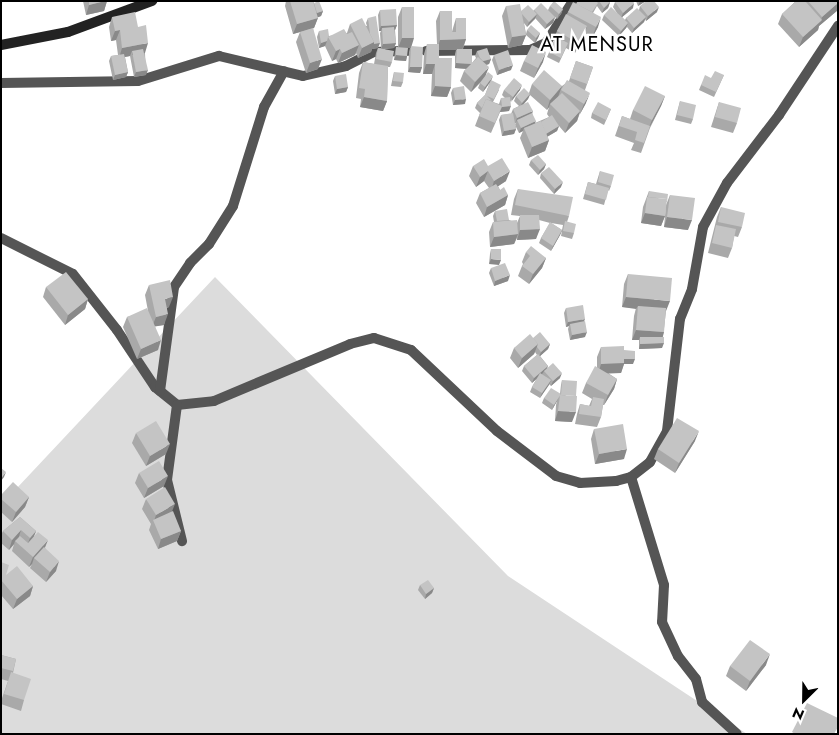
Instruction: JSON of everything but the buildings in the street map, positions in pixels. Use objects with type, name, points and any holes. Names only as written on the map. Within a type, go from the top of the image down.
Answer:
[{"type":"street","points":[[1,45],[68,32],[152,1]]},
{"type":"street","points":[[1,83],[138,81],[219,56],[303,76],[332,70],[362,60],[374,52],[530,50],[546,42],[573,1]]},
{"type":"street","points":[[1,238],[73,274],[160,392],[177,405],[214,401],[350,344],[374,338],[411,350],[497,431],[556,476],[580,482],[616,481],[631,477],[650,462],[661,446],[666,431],[680,318],[692,289],[703,227],[727,183],[779,115],[838,26]]},
{"type":"street","points":[[160,392],[174,287],[190,264],[209,244],[233,206],[260,115],[284,71]]},
{"type":"street","points":[[177,405],[167,480],[182,541]]},
{"type":"street","points":[[631,477],[664,586],[661,616],[663,625],[678,656],[696,679],[702,702],[737,734]]},
{"type":"shaded area","points":[[215,277],[508,576],[747,734],[1,734],[1,505]]},
{"type":"district","name":"AT MENSUR","points":[[597,44]]}]
